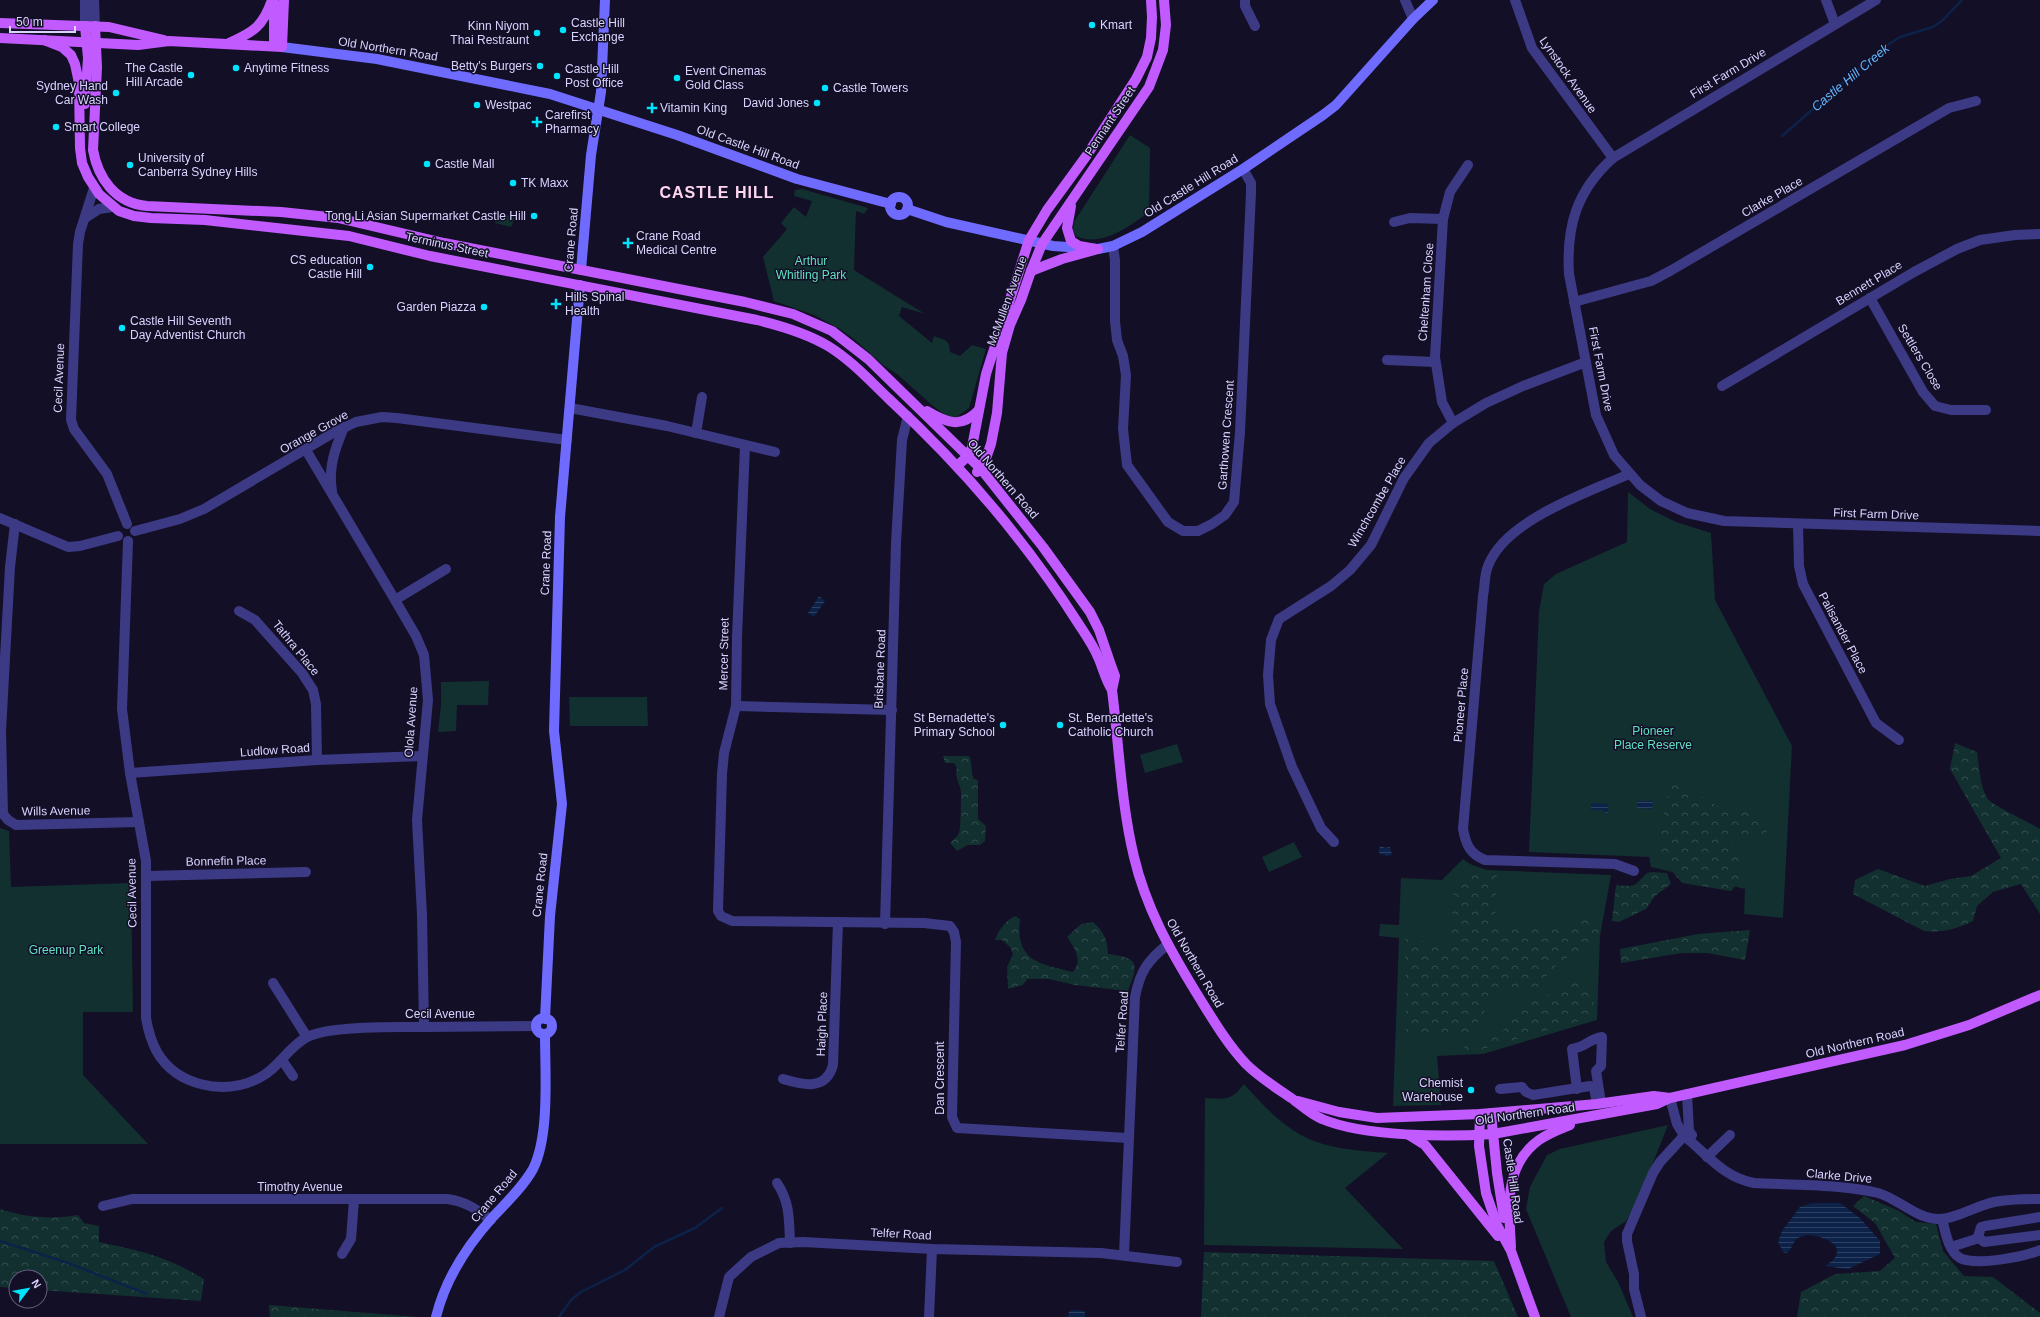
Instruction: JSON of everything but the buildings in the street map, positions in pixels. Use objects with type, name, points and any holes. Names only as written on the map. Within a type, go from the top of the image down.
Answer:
[{"type":"main road","points":[[228,44],[250,33],[259,26],[267,14],[273,0]]},
{"type":"main road","points":[[273,0],[278,47]]},
{"type":"main road","points":[[278,47],[284,0]]},
{"type":"main road","name":"Pennant Street","points":[[1029,240],[1047,210],[1087,155],[1136,79],[1147,57],[1151,38],[1151,0]]},
{"type":"main road","name":"Pennant Street","points":[[1042,244],[1149,87],[1163,50],[1166,26],[1164,0]]},
{"type":"main road","name":"Old Northern Road","points":[[0,23],[116,28],[169,41]]},
{"type":"main road","points":[[80,130],[85,110],[92,42],[90,26]]},
{"type":"main road","name":"Old Northern Road","points":[[0,38],[138,45],[169,41],[278,47]]},
{"type":"main road","points":[[44,40],[62,47],[71,55],[75,64],[79,83],[80,148],[82,163],[94,188]]},
{"type":"main road","name":"Terminus Street","points":[[92,42],[97,67],[93,150],[102,178],[111,190],[122,198],[140,205],[281,212],[338,218],[444,243],[772,308]]},
{"type":"main road","name":"Terminus Street","points":[[94,188],[112,207],[134,216],[205,220],[349,236],[430,256],[742,316],[788,328]]},
{"type":"main road","points":[[1072,200],[1067,228],[1071,241],[1079,246],[1098,249]]},
{"type":"main road","points":[[280,228],[281,212]]},
{"type":"main road","name":"McMullen Avenue","points":[[968,456],[986,374],[1029,240]]},
{"type":"main road","name":"McMullen Avenue","points":[[970,480],[981,469],[991,444],[997,413],[1002,353],[1042,244]]},
{"type":"main road","points":[[1031,271],[1062,259],[1098,249]]},
{"type":"main road","name":"Crane Road","points":[[580,286],[581,270]]},
{"type":"main road","points":[[742,316],[745,302]]},
{"type":"main road","name":"Old Northern Road","points":[[772,308],[793,314],[832,330],[868,359],[981,469],[1043,547],[1090,612],[1099,630],[1115,676],[1112,690],[1126,811],[1134,856],[1148,903],[1167,945],[1204,1005],[1242,1059],[1259,1076],[1320,1119],[1340,1126],[1406,1134],[1479,1135],[1587,1118],[1657,1104],[1670,1098],[1905,1045],[1969,1025],[2040,995]]},
{"type":"main road","name":"Old Northern Road","points":[[788,328],[810,336],[829,346],[846,359],[908,416],[970,480],[1018,536],[1044,571],[1093,647],[1104,678],[1112,690]]},
{"type":"main road","points":[[908,416],[908,410],[913,404],[940,418],[957,423],[966,421],[979,410]]},
{"type":"main road","points":[[957,466],[968,456]]},
{"type":"main road","name":"Old Northern Road","points":[[1294,1100],[1339,1112],[1377,1118],[1486,1113],[1599,1104],[1654,1096],[1670,1098]]},
{"type":"main road","name":"Castle Hill Road","points":[[1486,1113],[1493,1134],[1500,1198],[1511,1252]]},
{"type":"main road","name":"Castle Hill Road","points":[[1486,1113],[1479,1135],[1480,1165],[1486,1193],[1497,1225],[1511,1252],[1535,1317]]},
{"type":"main road","points":[[1511,1252],[1508,1204],[1510,1188],[1519,1162],[1535,1143],[1543,1137],[1587,1118]]},
{"type":"main road","points":[[1406,1134],[1425,1145],[1511,1252]]},
{"type":"street","points":[[85,0],[90,26]]},
{"type":"street","points":[[90,26],[94,0]]},
{"type":"street","name":"Crane Road","points":[[581,270],[591,155],[601,92],[605,0]]},
{"type":"street","points":[[1245,0],[1245,6],[1255,26]]},
{"type":"street","points":[[1405,0],[1413,19]]},
{"type":"street","name":"Old Castle Hill Road","points":[[598,110],[677,135],[797,179],[891,204],[893,212],[898,214],[904,214],[908,209],[946,222],[1042,244],[1068,248],[1098,249],[1112,246],[1142,232],[1307,127],[1336,105],[1413,19],[1433,0]]},
{"type":"street","name":"Lynstock Avenue","points":[[1515,0],[1532,48],[1613,158]]},
{"type":"street","points":[[1826,0],[1835,24]]},
{"type":"street","name":"First Farm Drive","points":[[1876,0],[1613,158],[1595,175],[1586,188],[1579,201],[1570,229],[1568,250],[1574,302],[1596,415],[1610,449],[1629,474],[1640,485],[1662,500],[1687,513],[1724,521],[2040,532]]},
{"type":"street","name":"Old Northern Road","points":[[278,47],[377,59],[463,75],[550,94],[598,110]]},
{"type":"street","name":"Clarke Place","points":[[1574,302],[1651,281],[1949,108],[1976,101]]},
{"type":"street","name":"Cheltenham Close","points":[[1453,423],[1442,402],[1435,362],[1443,219],[1450,192],[1468,165]]},
{"type":"street","name":"Garthowen Crescent","points":[[1112,246],[1115,260],[1117,340],[1124,356],[1126,375],[1123,429],[1127,465],[1168,522],[1183,531],[1198,531],[1225,515],[1234,502],[1240,432],[1251,193],[1251,183],[1243,169]]},
{"type":"street","name":"Cecil Avenue","points":[[94,188],[80,232],[78,244],[71,420],[74,429],[107,474],[131,528]]},
{"type":"street","points":[[85,218],[99,209],[112,207]]},
{"type":"street","points":[[1394,222],[1410,218],[1443,219]]},
{"type":"street","name":"Bennett Place","points":[[1722,386],[1914,272],[1963,247],[1980,240],[2015,235],[2040,234]]},
{"type":"street","name":"Crane Road","points":[[545,1018],[550,916],[562,804],[555,750],[554,715],[560,517],[580,286]]},
{"type":"street","name":"Settlers Close","points":[[1870,298],[1923,392],[1935,406],[1951,410],[1986,410]]},
{"type":"street","points":[[1387,360],[1435,362]]},
{"type":"street","name":"Winchcombe Place","points":[[1334,842],[1321,828],[1292,767],[1270,704],[1268,675],[1272,640],[1279,619],[1331,586],[1350,570],[1371,545],[1404,478],[1429,443],[1453,423],[1486,403],[1523,386],[1586,362]]},
{"type":"street","points":[[696,433],[702,397]]},
{"type":"street","points":[[570,408],[696,433],[744,446],[775,452]]},
{"type":"street","name":"Brisbane Road","points":[[885,924],[896,543],[902,440],[908,416]]},
{"type":"street","name":"Orange Grove","points":[[131,528],[180,519],[204,509],[344,427],[369,419],[382,417],[567,440]]},
{"type":"street","points":[[333,496],[330,472],[332,459],[344,427]]},
{"type":"street","name":"Mercer Street","points":[[744,446],[736,706],[892,710]]},
{"type":"street","name":"Olola Avenue","points":[[306,450],[416,636],[424,654],[428,700],[417,820],[422,915],[424,1027]]},
{"type":"street","name":"Pioneer Place","points":[[1629,474],[1535,516],[1506,539],[1488,566],[1483,596],[1464,829],[1466,842],[1470,851],[1485,860],[1615,864],[1634,871]]},
{"type":"street","points":[[0,518],[56,544],[68,547],[80,546],[118,536]]},
{"type":"street","name":"Wills Avenue","points":[[15,524],[10,567],[1,731],[3,814],[8,820],[16,825],[139,822]]},
{"type":"street","name":"Palisander Place","points":[[1798,524],[1798,566],[1803,584],[1876,723],[1899,740]]},
{"type":"street","points":[[120,528],[131,528],[134,536],[128,542],[122,540],[118,536],[120,528]]},
{"type":"street","name":"Cecil Avenue","points":[[128,542],[121,690],[123,727],[147,876],[146,1018],[149,1035],[158,1053],[168,1066],[182,1076],[196,1083],[212,1087],[238,1086],[263,1076],[307,1038],[325,1032],[353,1028],[536,1026]]},
{"type":"street","points":[[395,600],[446,569]]},
{"type":"street","name":"Tathra Place","points":[[239,612],[255,620],[302,673],[313,690],[316,704],[317,760]]},
{"type":"street","points":[[736,706],[724,752],[722,774],[718,911],[721,916],[732,921],[885,924]]},
{"type":"street","name":"Ludlow Road","points":[[130,773],[317,760],[422,756]]},
{"type":"street","name":"Bonnefin Place","points":[[147,876],[306,872]]},
{"type":"street","name":"Haigh Place","points":[[783,1079],[810,1084],[819,1083],[831,1074],[833,1065],[838,922]]},
{"type":"street","name":"Dan Crescent","points":[[885,924],[941,923],[950,926],[953,929],[956,942],[952,1117],[957,1128],[1128,1138]]},
{"type":"street","name":"Telfer Road","points":[[1124,1255],[1135,998],[1138,981],[1151,958],[1167,945]]},
{"type":"street","points":[[273,983],[307,1038]]},
{"type":"street","points":[[545,1018],[552,1026],[549,1032],[545,1034],[538,1032],[536,1026],[540,1019],[545,1018]]},
{"type":"street","name":"Crane Road","points":[[436,1317],[442,1297],[451,1277],[474,1240],[523,1184],[533,1169],[539,1152],[542,1135],[544,1112],[545,1034]]},
{"type":"street","points":[[1577,1090],[1572,1049],[1583,1048],[1593,1039],[1602,1037],[1602,1066],[1596,1071],[1599,1104]]},
{"type":"street","points":[[282,1060],[293,1076]]},
{"type":"street","points":[[1500,1089],[1522,1087],[1526,1092],[1533,1095],[1577,1090],[1590,1086],[1594,1088],[1599,1104]]},
{"type":"street","points":[[1641,1317],[1634,1289],[1634,1274],[1627,1241],[1627,1234],[1653,1173],[1660,1162],[1686,1135],[1688,1094]]},
{"type":"street","name":"Clarke Drive","points":[[1670,1098],[1677,1124],[1686,1135],[1707,1157],[1726,1173],[1740,1181],[1855,1189],[1887,1196],[1918,1214],[1942,1219],[1994,1202],[2016,1199],[2040,1199]]},
{"type":"street","points":[[1707,1157],[1730,1135]]},
{"type":"street","points":[[777,1183],[785,1195],[787,1202],[790,1242]]},
{"type":"street","name":"Timothy Avenue","points":[[103,1206],[132,1199],[447,1199],[460,1200],[470,1205],[491,1220]]},
{"type":"street","points":[[342,1254],[351,1239],[354,1200]]},
{"type":"street","points":[[2040,1217],[1985,1226],[1981,1227],[1978,1232],[1979,1238],[1984,1242],[2040,1235]]},
{"type":"street","points":[[1942,1219],[1951,1247],[1960,1257],[1975,1262],[2024,1255],[2040,1250]]},
{"type":"street","points":[[1951,1247],[1979,1238]]},
{"type":"street","name":"Telfer Road","points":[[719,1317],[730,1277],[751,1257],[779,1243],[790,1242],[932,1249],[1102,1253],[1177,1262]]},
{"type":"street","points":[[928,1317],[932,1249]]},
{"type":"green space","points":[[1130,135],[1150,148],[1149,212],[1115,234],[1095,239],[1086,239],[1076,236],[1073,230],[1074,222]]},
{"type":"green space","name":"Arthur Whitling Park","points":[[802,189],[868,208],[864,214],[856,211],[854,270],[925,314],[902,307],[899,316],[932,343],[934,336],[946,341],[949,345],[950,352],[960,356],[972,345],[986,349],[969,408],[955,418],[945,415],[932,405],[897,374],[883,365],[854,339],[840,329],[814,315],[774,301],[763,257],[787,229],[781,223],[794,207],[806,217],[812,201],[794,196],[795,190]]},
{"type":"green space","points":[[496,212],[515,217],[511,227],[495,223]]},
{"type":"green space","name":"Pioneer Place Reserve","points":[[1628,492],[1650,509],[1676,522],[1711,533],[1715,600],[1792,746],[1783,918],[1744,914],[1745,889],[1651,867],[1649,857],[1529,852],[1539,611],[1544,584],[1556,574],[1627,542]]},
{"type":"green space","points":[[489,681],[488,705],[457,705],[456,731],[438,732],[441,705],[441,682]]},
{"type":"green space","points":[[569,697],[647,697],[648,726],[570,726]]},
{"type":"green space","points":[[1955,743],[1977,752],[1980,775],[1987,798],[2003,809],[2040,829],[2040,914],[2021,884],[1993,892],[1977,906],[1973,921],[1949,930],[1924,931],[1853,894],[1855,880],[1878,869],[1925,886],[1950,879],[1971,876],[2001,858],[1950,769]]},
{"type":"green space","points":[[1177,744],[1183,762],[1145,773],[1140,755]]},
{"type":"green space","points":[[943,756],[969,756],[974,779],[978,780],[978,819],[986,826],[985,841],[980,845],[968,845],[957,851],[950,843],[960,831],[961,792],[956,771],[957,768],[954,763],[945,763]]},
{"type":"green space","points":[[1672,775],[1699,795],[1719,807],[1740,811],[1750,808],[1765,821],[1767,835],[1761,840],[1739,835],[1731,837],[1734,850],[1739,856],[1740,880],[1731,891],[1682,883],[1665,863],[1658,843]]},
{"type":"green space","name":"Greenup Park","points":[[0,828],[9,831],[11,887],[131,883],[133,1012],[83,1012],[83,1075],[148,1144],[0,1144]]},
{"type":"green space","points":[[1294,842],[1302,857],[1269,872],[1262,857]]},
{"type":"green space","points":[[1463,859],[1470,864],[1487,870],[1611,875],[1600,936],[1597,1020],[1483,1054],[1437,1056],[1441,1105],[1393,1106],[1399,938],[1379,936],[1380,924],[1399,925],[1401,878],[1442,880]]},
{"type":"green space","points":[[1470,871],[1497,873],[1495,923],[1500,926],[1509,928],[1542,928],[1569,925],[1584,919],[1596,918],[1600,924],[1597,940],[1558,964],[1538,988],[1533,991],[1526,992],[1505,988],[1494,995],[1472,1032],[1446,1039],[1406,1032],[1405,939],[1451,945],[1454,884]]},
{"type":"green space","points":[[1647,873],[1667,873],[1671,884],[1655,896],[1646,909],[1619,922],[1612,921],[1616,885],[1634,885]]},
{"type":"green space","points":[[1015,916],[1020,919],[1019,933],[1021,944],[1032,958],[1040,963],[1073,972],[1076,968],[1078,959],[1075,950],[1067,937],[1081,924],[1093,922],[1104,936],[1108,954],[1126,958],[1131,960],[1134,964],[1134,974],[1128,991],[1075,985],[1049,979],[1027,979],[1023,985],[1008,989],[1007,967],[1013,954],[1010,947],[1002,940],[995,940],[998,933],[1008,920]]},
{"type":"green space","points":[[1750,930],[1745,960],[1707,953],[1682,953],[1621,963],[1620,949],[1698,934]]},
{"type":"green space","points":[[1576,982],[1591,983],[1594,994],[1593,1017],[1466,1054],[1464,1046],[1499,1035],[1525,1005]]},
{"type":"green space","points":[[1244,1084],[1285,1125],[1311,1140],[1343,1148],[1388,1153],[1345,1188],[1403,1249],[1204,1245],[1205,1098],[1228,1098],[1235,1094]]},
{"type":"green space","points":[[1668,1125],[1637,1203],[1626,1221],[1611,1231],[1604,1242],[1606,1262],[1618,1282],[1633,1317],[1571,1317],[1526,1209],[1530,1187],[1547,1155],[1560,1149]]},
{"type":"green space","points":[[1864,1196],[1899,1211],[1916,1222],[1936,1224],[1943,1251],[1964,1276],[1993,1277],[2040,1313],[2040,1317],[1797,1317],[1801,1292],[1835,1274],[1880,1271],[1895,1258],[1875,1223],[1853,1206]]},
{"type":"green space","points":[[0,1209],[38,1217],[68,1217],[78,1215],[84,1223],[99,1226],[99,1242],[153,1255],[190,1271],[204,1279],[201,1301],[48,1291],[48,1269],[8,1269],[8,1288],[0,1287]]},
{"type":"green space","points":[[1204,1252],[1494,1261],[1518,1317],[1201,1317]]},
{"type":"green space","points":[[269,1305],[418,1317],[270,1317]]},
{"type":"water","points":[[819,596],[825,601],[814,617],[808,613]]},
{"type":"water","points":[[1637,801],[1653,801],[1652,809],[1637,808]]},
{"type":"water","points":[[1591,803],[1608,804],[1608,813],[1603,812],[1603,810],[1591,810]]},
{"type":"water","points":[[1381,846],[1385,848],[1390,847],[1392,855],[1387,856],[1380,854],[1378,850]]},
{"type":"water","points":[[1812,1203],[1840,1203],[1861,1219],[1880,1241],[1880,1254],[1848,1269],[1825,1266],[1836,1256],[1836,1247],[1828,1240],[1817,1236],[1808,1235],[1796,1239],[1790,1250],[1786,1253],[1783,1252],[1778,1242],[1782,1231],[1800,1207]]},
{"type":"water","points":[[1069,1311],[1085,1311],[1085,1317],[1068,1317]]},
{"type":"waterway","name":"Castle Hill Creek","points":[[1782,136],[1883,48],[1900,37],[1933,27],[1943,20],[1962,0]]},
{"type":"waterway","points":[[559,1317],[571,1300],[581,1292],[625,1270],[654,1247],[695,1228],[722,1208]]},
{"type":"waterway","points":[[0,1241],[68,1263],[147,1294]]},
{"type":"place","name":"Kmart","points":[[1092,25]]},
{"type":"place","name":"Castle Hill Exchange","points":[[563,30]]},
{"type":"place","name":"Kinn Niyom Thai Restraunt","points":[[537,33]]},
{"type":"place","name":"Betty's Burgers","points":[[540,66]]},
{"type":"place","name":"Anytime Fitness","points":[[236,68]]},
{"type":"place","name":"The Castle Hill Arcade","points":[[191,75]]},
{"type":"place","name":"Castle Hill Post Office","points":[[557,76]]},
{"type":"place","name":"Event Cinemas Gold Class","points":[[677,78]]},
{"type":"place","name":"Castle Towers","points":[[825,88]]},
{"type":"place","name":"Sydney Hand Car Wash","points":[[116,93]]},
{"type":"place","name":"David Jones","points":[[817,103]]},
{"type":"place","name":"Westpac","points":[[477,105]]},
{"type":"place","name":"Vitamin King","points":[[652,108]]},
{"type":"place","name":"Carefirst Pharmacy","points":[[537,122]]},
{"type":"place","name":"Smart College","points":[[56,127]]},
{"type":"place","name":"Castle Mall","points":[[427,164]]},
{"type":"place","name":"University of Canberra Sydney Hills","points":[[130,165]]},
{"type":"place","name":"TK Maxx","points":[[513,183]]},
{"type":"place","name":"Tong Li Asian Supermarket Castle Hill","points":[[534,216]]},
{"type":"place","name":"Crane Road Medical Centre","points":[[628,243]]},
{"type":"place","name":"CS education Castle Hill","points":[[370,267]]},
{"type":"place","name":"Hills Spinal Health","points":[[556,304]]},
{"type":"place","name":"Garden Piazza","points":[[484,307]]},
{"type":"place","name":"Castle Hill Seventh Day Adventist Church","points":[[122,328]]},
{"type":"place","name":"St Bernadette's Primary School","points":[[1003,725]]},
{"type":"place","name":"St. Bernadette's Catholic Church","points":[[1060,725]]},
{"type":"place","name":"Chemist Warehouse","points":[[1471,1090]]},
{"type":"district","name":"CASTLE HILL","points":[[717,192]]}]
